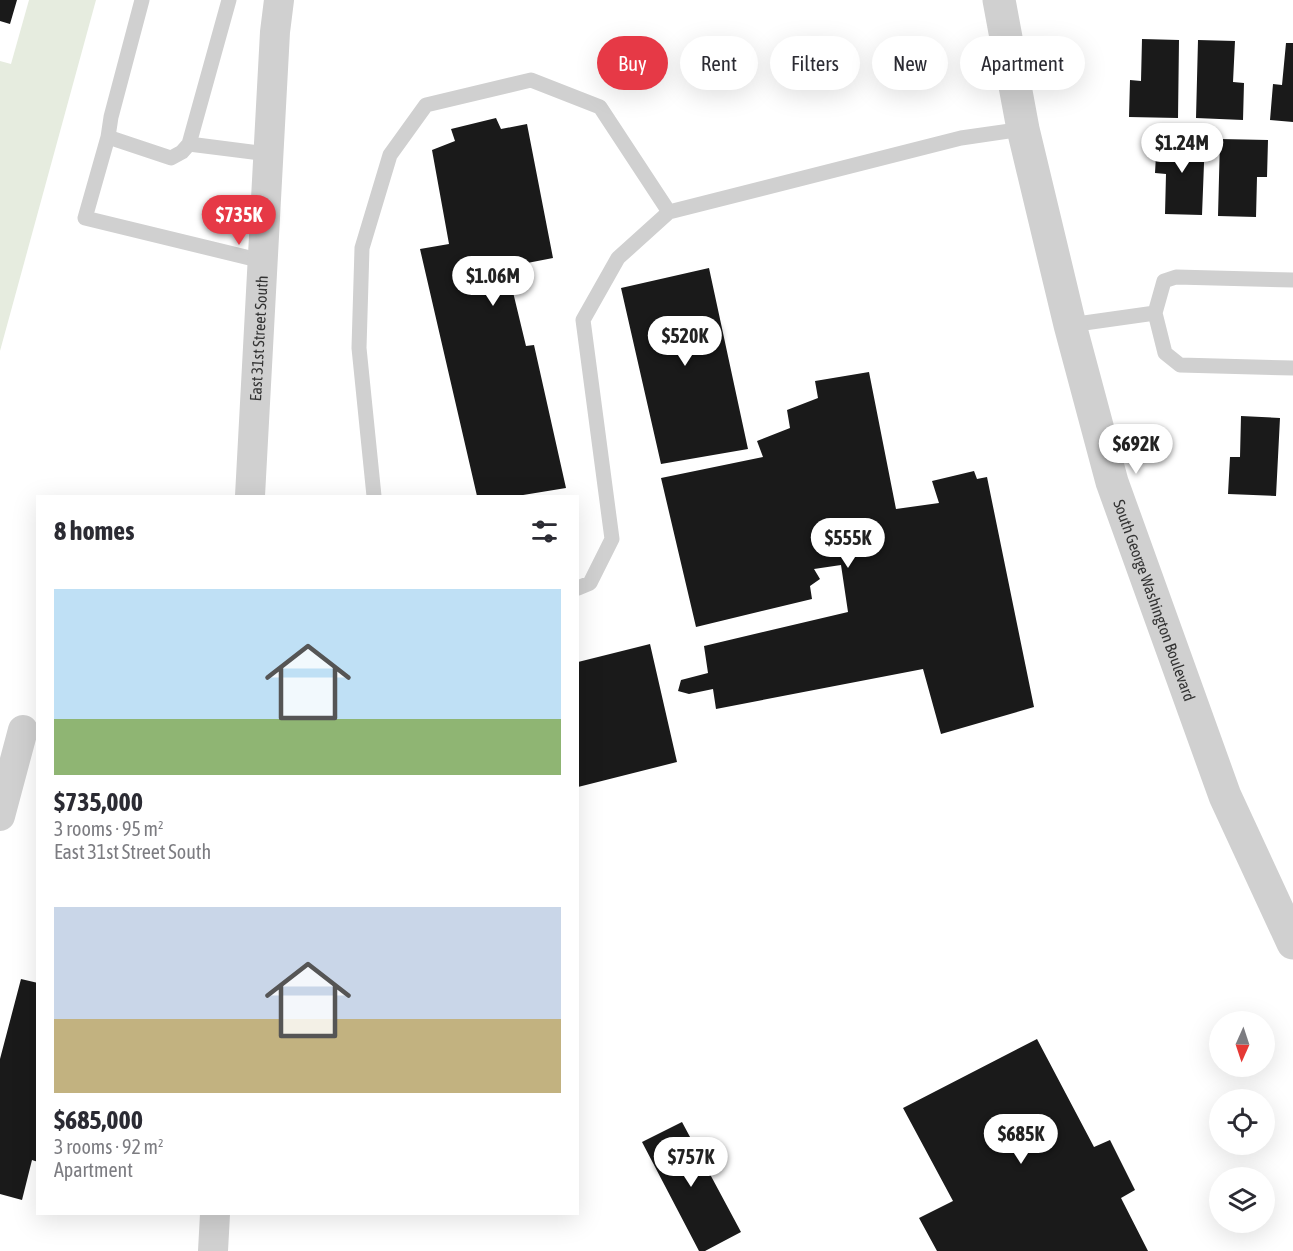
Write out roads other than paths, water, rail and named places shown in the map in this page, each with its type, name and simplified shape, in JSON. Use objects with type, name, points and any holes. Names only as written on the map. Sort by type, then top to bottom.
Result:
[{"type":"street","name":"East 31st Street South","points":[[250,495],[268,154],[279,0]]},
{"type":"street","name":"South George Washington Boulevard","points":[[999,0],[1023,129],[1070,325],[1112,483],[1225,796],[1293,943]]},
{"type":"street","points":[[0,816],[20,729]]},
{"type":"street","points":[[213,1251],[215,1215]]},
{"type":"lane","points":[[142,0],[85,218],[262,261]]},
{"type":"lane","points":[[108,137],[171,158],[182,152],[189,144],[229,0]]},
{"type":"lane","points":[[374,495],[359,348],[362,248],[390,155],[426,105],[531,80],[600,107],[669,212]]},
{"type":"lane","points":[[579,588],[590,583],[612,540],[583,320],[618,258],[669,212],[961,138],[1023,129]]},
{"type":"lane","points":[[189,144],[268,154]]},
{"type":"lane","points":[[1293,280],[1176,277],[1164,281],[1155,313],[1165,353],[1180,365],[1293,368]]},
{"type":"lane","points":[[1070,325],[1155,313]]}]
